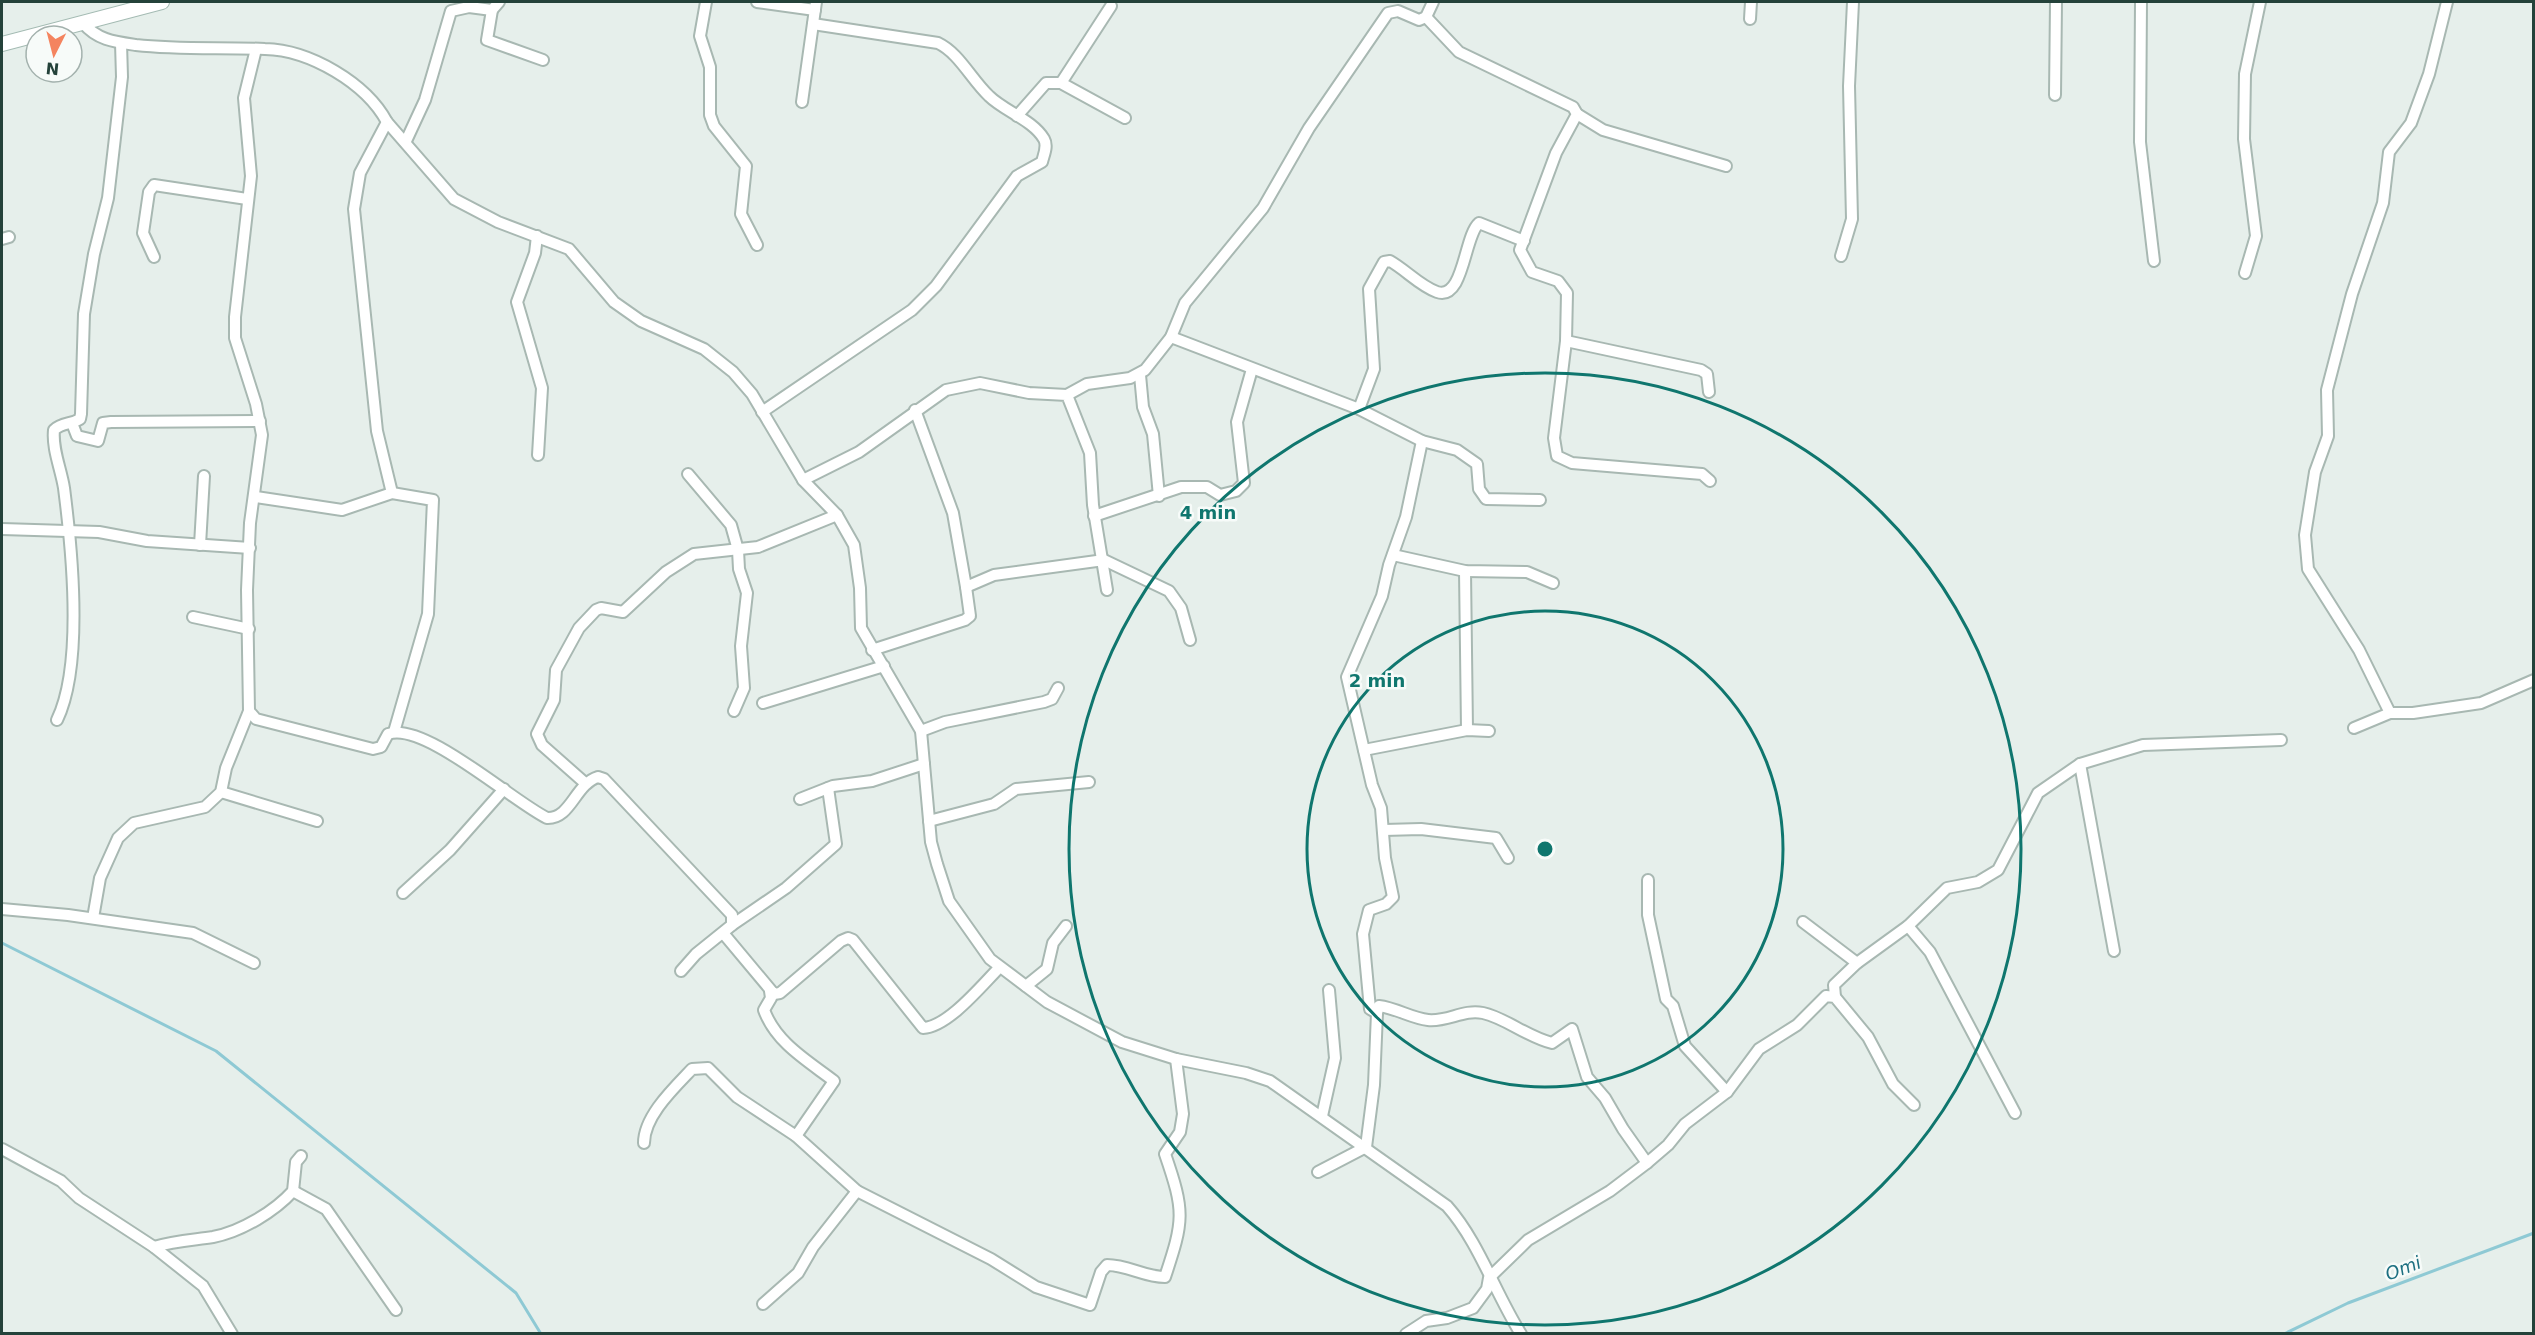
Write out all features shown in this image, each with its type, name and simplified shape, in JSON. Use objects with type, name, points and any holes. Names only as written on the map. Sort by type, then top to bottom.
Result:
[{"type":"main road","points":[[2,44],[83,23],[136,5],[162,2]]},
{"type":"street","points":[[706,2],[700,36],[710,67],[710,115],[714,126],[746,166],[741,214],[757,245]]},
{"type":"street","points":[[757,2],[815,6],[802,102]]},
{"type":"street","points":[[1390,2],[1398,11],[1412,19],[1426,17]]},
{"type":"street","points":[[1426,17],[1433,2]]},
{"type":"street","points":[[1750,19],[1751,2]]},
{"type":"street","points":[[1841,256],[1852,219],[1849,86],[1853,2]]},
{"type":"street","points":[[2055,95],[2056,2]]},
{"type":"street","points":[[2141,2],[2140,142],[2154,261]]},
{"type":"street","points":[[2245,273],[2256,236],[2244,139],[2245,74],[2260,2]]},
{"type":"street","points":[[2390,713],[2359,650],[2308,569],[2304,535],[2315,472],[2328,436],[2327,390],[2352,294],[2383,203],[2389,152],[2411,123],[2429,74],[2447,2]]},
{"type":"street","points":[[406,141],[425,100],[452,11],[469,7],[496,6],[487,40],[543,60]]},
{"type":"street","points":[[1061,83],[1112,6]]},
{"type":"street","points":[[803,480],[859,452],[946,390],[980,383],[1029,393],[1067,395],[1087,384],[1140,375],[1171,337],[1185,303],[1263,208],[1309,128],[1388,13],[1398,11]]},
{"type":"street","points":[[1426,17],[1459,52],[1573,107],[1576,114],[1603,130],[1726,166]]},
{"type":"street","points":[[83,23],[99,37],[122,43],[167,49],[267,48],[327,66],[364,92],[380,108],[387,122],[406,141],[454,199],[481,215],[569,249],[614,302],[626,312],[704,349],[719,359],[752,394],[803,480],[837,515],[854,544],[860,588],[861,628],[921,731],[931,842],[949,901],[969,932],[999,968],[1047,1002],[1122,1042],[1176,1059],[1246,1073],[1270,1081],[1447,1206],[1461,1222],[1521,1334]]},
{"type":"street","points":[[762,412],[912,310],[936,286],[1017,176],[1042,162],[1046,148],[1045,140],[990,97],[964,69],[951,49],[945,46],[813,24]]},
{"type":"street","points":[[57,720],[65,703],[73,657],[68,530],[64,487],[53,435],[54,430],[60,424],[72,423],[80,419],[81,414],[84,314],[94,254],[108,198],[122,77],[122,43]]},
{"type":"street","points":[[93,918],[100,878],[118,838],[134,823],[205,807],[221,792],[226,768],[249,711],[247,590],[250,523],[256,496],[260,420],[235,338],[251,176],[244,98],[256,49]]},
{"type":"street","points":[[1017,116],[1046,83],[1061,83],[1125,118]]},
{"type":"street","points":[[1576,114],[1556,153],[1520,250],[1532,272],[1558,281],[1568,293],[1566,341],[1554,438],[1557,456],[1572,463],[1702,474],[1710,481]]},
{"type":"street","points":[[387,122],[360,173],[354,209],[377,431],[392,493]]},
{"type":"street","points":[[154,257],[143,233],[149,192],[154,185],[247,199]]},
{"type":"street","points":[[1359,409],[1374,369],[1369,289],[1372,279],[1384,262],[1390,261],[1435,291],[1445,293],[1453,288],[1458,280],[1471,232],[1479,223],[1524,241]]},
{"type":"street","points":[[537,236],[536,253],[518,302],[542,388],[538,455]]},
{"type":"street","points":[[1171,337],[1359,409],[1422,441],[1457,450],[1477,464],[1479,489],[1486,499],[1494,501],[1540,500]]},
{"type":"street","points":[[1566,341],[1701,370],[1707,374],[1709,392]]},
{"type":"street","points":[[1094,516],[1181,487],[1207,488],[1220,495],[1236,491],[1244,483],[1237,422],[1252,369]]},
{"type":"street","points":[[1140,375],[1143,407],[1153,434],[1159,496]]},
{"type":"street","points":[[1067,395],[1090,453],[1094,516],[1104,560],[1103,574],[1107,590]]},
{"type":"street","points":[[872,650],[965,620],[970,616],[953,513],[915,410]]},
{"type":"street","points":[[72,423],[77,436],[98,441],[103,423],[260,420]]},
{"type":"street","points":[[1377,1013],[1370,1009],[1363,934],[1369,910],[1386,904],[1393,897],[1385,858],[1381,808],[1372,785],[1347,677],[1382,596],[1406,517],[1422,441]]},
{"type":"street","points":[[688,474],[731,525],[738,550],[739,569],[747,601],[741,646],[744,688],[734,711]]},
{"type":"street","points":[[200,544],[204,476]]},
{"type":"street","points":[[249,711],[256,719],[373,749],[381,747],[388,734],[397,728],[428,614],[433,500],[392,493],[342,510],[256,496]]},
{"type":"street","points":[[585,783],[542,745],[537,734],[554,700],[556,670],[579,628],[598,608],[621,613],[627,610],[649,587],[683,559],[705,551],[758,547],[837,515]]},
{"type":"street","points":[[2,529],[99,532],[147,541],[250,548]]},
{"type":"street","points":[[1393,555],[1465,571],[1527,572],[1553,583]]},
{"type":"street","points":[[966,587],[994,575],[1104,560],[1169,591],[1181,608],[1190,640]]},
{"type":"street","points":[[1465,571],[1464,641],[1467,730]]},
{"type":"street","points":[[193,617],[249,629]]},
{"type":"street","points":[[763,703],[884,666]]},
{"type":"street","points":[[2354,728],[2390,713],[2413,713],[2481,703],[2534,680]]},
{"type":"street","points":[[921,731],[945,722],[1044,702],[1052,699],[1058,688]]},
{"type":"street","points":[[397,728],[443,750],[541,815],[552,818],[562,814],[585,783],[598,777],[608,781],[689,871],[729,909],[733,919],[732,925]]},
{"type":"street","points":[[1364,750],[1467,730],[1489,731]]},
{"type":"street","points":[[1914,1105],[1893,1084],[1868,1037],[1835,997],[1834,985],[1857,963],[1908,926],[1947,888],[1978,882],[1998,870],[2038,793],[2080,764],[2143,745],[2282,740]]},
{"type":"street","points":[[800,799],[828,788],[872,781],[924,764]]},
{"type":"street","points":[[2080,764],[2114,951]]},
{"type":"street","points":[[929,821],[994,804],[1016,789],[1089,782]]},
{"type":"street","points":[[681,971],[696,954],[732,925],[786,888],[836,844],[828,788]]},
{"type":"street","points":[[403,892],[450,850],[504,789]]},
{"type":"street","points":[[221,792],[317,821]]},
{"type":"street","points":[[1384,830],[1420,829],[1497,838],[1508,858]]},
{"type":"street","points":[[1648,880],[1648,915],[1666,999],[1673,1006],[1685,1046],[1727,1092]]},
{"type":"street","points":[[2,909],[93,918],[193,933],[254,963]]},
{"type":"street","points":[[1803,922],[1857,963]]},
{"type":"street","points":[[1026,986],[1047,969],[1053,943],[1066,926]]},
{"type":"street","points":[[1908,926],[1930,952],[2015,1113]]},
{"type":"street","points":[[723,933],[770,991],[771,998],[764,1011],[768,1020],[788,1046],[834,1081],[796,1136]]},
{"type":"street","points":[[770,991],[780,993],[825,953],[848,938],[854,940],[916,1023],[923,1028],[932,1028],[965,1003],[999,968]]},
{"type":"street","points":[[1322,1116],[1335,1058],[1329,990]]},
{"type":"street","points":[[1406,1334],[1426,1321],[1447,1318],[1473,1308],[1487,1289],[1489,1278],[1528,1240],[1610,1191],[1647,1163],[1668,1145],[1685,1124],[1727,1092],[1759,1049],[1797,1025],[1826,996],[1835,997]]},
{"type":"street","points":[[1365,1147],[1374,1085],[1379,1006],[1390,1007],[1427,1020],[1442,1019],[1465,1011],[1485,1013],[1534,1038],[1552,1043],[1572,1029],[1587,1077],[1605,1098],[1647,1163]]},
{"type":"street","points":[[644,1143],[644,1131],[660,1106],[692,1069],[708,1068],[737,1096],[796,1136],[857,1191],[991,1259],[1036,1287],[1090,1305],[1101,1272],[1107,1265],[1120,1265],[1149,1277],[1165,1277],[1181,1230],[1181,1205],[1165,1154],[1180,1132],[1183,1114],[1176,1059]]},
{"type":"street","points":[[1318,1172],[1365,1147]]},
{"type":"street","points":[[2,1149],[61,1181],[79,1197],[154,1247],[203,1286],[232,1334]]},
{"type":"street","points":[[154,1247],[184,1239],[217,1236],[266,1215],[293,1191],[296,1162],[301,1156]]},
{"type":"street","points":[[293,1191],[326,1209],[396,1310]]},
{"type":"street","points":[[763,1304],[798,1273],[818,1240],[857,1191]]},
{"type":"waterway","points":[[2,943],[216,1051],[516,1293],[541,1334]]},
{"type":"waterway","name":"Omi","points":[[2284,1334],[2348,1303],[2534,1233]]}]
